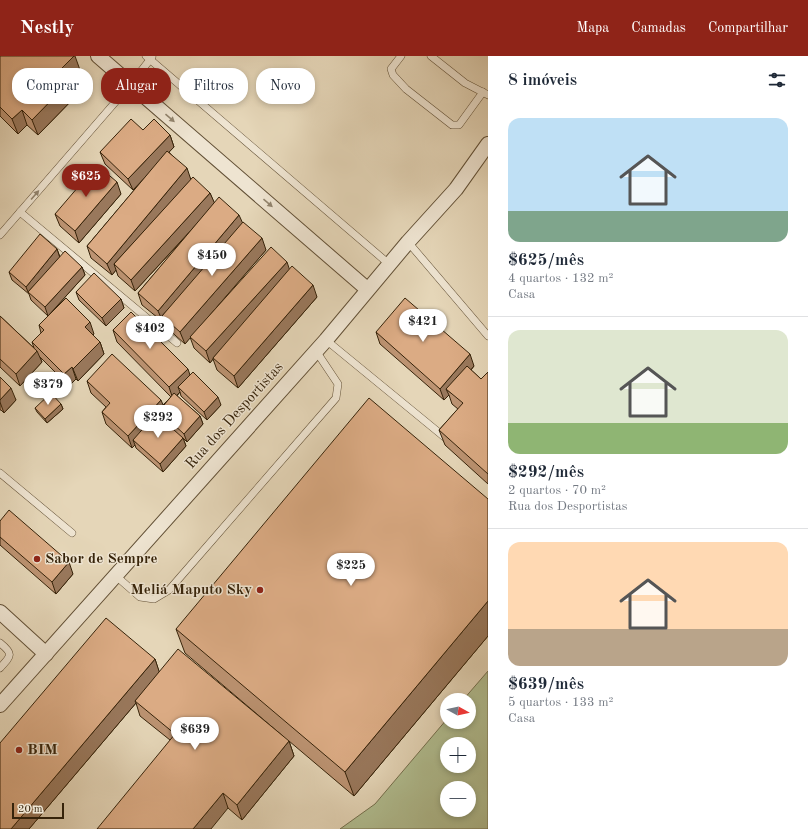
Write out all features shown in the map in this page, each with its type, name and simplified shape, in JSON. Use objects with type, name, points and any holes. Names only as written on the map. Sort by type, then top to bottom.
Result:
[{"type":"street","points":[[98,56],[112,68]]},
{"type":"street","points":[[154,104],[367,289]]},
{"type":"street","name":"Rua dos Desportistas","points":[[0,705],[326,340],[367,289],[456,189],[488,144]]},
{"type":"street","points":[[0,612],[46,654]]},
{"type":"lane","points":[[401,56],[392,69],[393,75],[406,89],[452,125],[459,126],[486,94],[465,83],[431,56]]},
{"type":"lane","points":[[142,68],[150,57],[389,264]]},
{"type":"lane","points":[[0,235],[114,104]]},
{"type":"lane","points":[[20,212],[177,343]]},
{"type":"lane","points":[[408,242],[488,336]]},
{"type":"lane","points":[[326,340],[452,443]]},
{"type":"lane","points":[[116,576],[140,597],[154,599],[169,590],[336,398],[338,384],[316,351]]},
{"type":"lane","points":[[0,473],[72,533]]},
{"type":"lane","points":[[0,643],[8,650],[10,655],[0,668]]},
{"type":"green space","points":[[488,671],[488,829],[340,829],[375,804],[440,727],[440,729],[476,729],[476,693],[469,693]]},
{"type":"building","points":[[0,56],[74,56],[62,68],[12,68],[12,104],[48,104],[32,120],[22,110],[12,119],[0,107]]},
{"type":"building","points":[[131,119],[143,130],[154,119],[170,135],[128,179],[100,152]]},
{"type":"building","points":[[167,151],[187,168],[107,264],[87,246]]},
{"type":"building","points":[[97,165],[117,182],[75,231],[55,214]]},
{"type":"building","points":[[193,177],[210,193],[131,280],[114,264]]},
{"type":"building","points":[[219,197],[239,215],[158,311],[138,293]]},
{"type":"building","points":[[243,222],[262,238],[180,332],[162,316]]},
{"type":"building","points":[[40,234],[57,249],[26,287],[9,272]]},
{"type":"building","points":[[271,247],[287,262],[206,351],[190,337]]},
{"type":"building","points":[[65,251],[82,267],[45,307],[28,292]]},
{"type":"building","points":[[292,266],[313,285],[234,376],[213,358]]},
{"type":"building","points":[[94,273],[121,299],[102,318],[76,292]]},
{"type":"building","points":[[66,298],[90,322],[85,327],[100,342],[73,369],[72,367],[64,374],[32,342],[44,330],[39,325]]},
{"type":"building","points":[[405,298],[470,354],[440,389],[376,332]]},
{"type":"building","points":[[131,312],[188,369],[169,387],[113,330]]},
{"type":"building","points":[[0,316],[37,351],[16,374],[0,359]]},
{"type":"building","points":[[112,354],[161,400],[128,436],[102,412],[110,403],[87,381]]},
{"type":"building","points":[[467,366],[481,379],[488,372],[488,474],[439,430],[463,403],[446,389]]},
{"type":"building","points":[[193,372],[218,397],[204,412],[178,387]]},
{"type":"building","points":[[0,377],[11,388],[0,400]]},
{"type":"building","points":[[51,393],[61,404],[45,419],[35,408]]},
{"type":"building","points":[[174,393],[200,416],[184,434],[159,411]]},
{"type":"building","points":[[369,398],[488,499],[488,601],[345,772],[176,629]]},
{"type":"building","points":[[156,414],[183,438],[160,464],[133,440]]},
{"type":"building","name":"Sabor de Sempre","points":[[9,510],[69,562],[52,582],[0,537],[0,521]]},
{"type":"building","points":[[106,618],[155,659],[11,829],[0,829],[0,743]]},
{"type":"building","points":[[178,649],[289,741],[237,805],[223,793],[193,829],[97,829],[175,734],[135,701]]},
{"type":"place","name":"Sabor de Sempre","points":[[37,559]]},
{"type":"place","name":"Meliá Maputo Sky","points":[[260,590]]},
{"type":"place","name":"BIM","points":[[19,750]]}]
